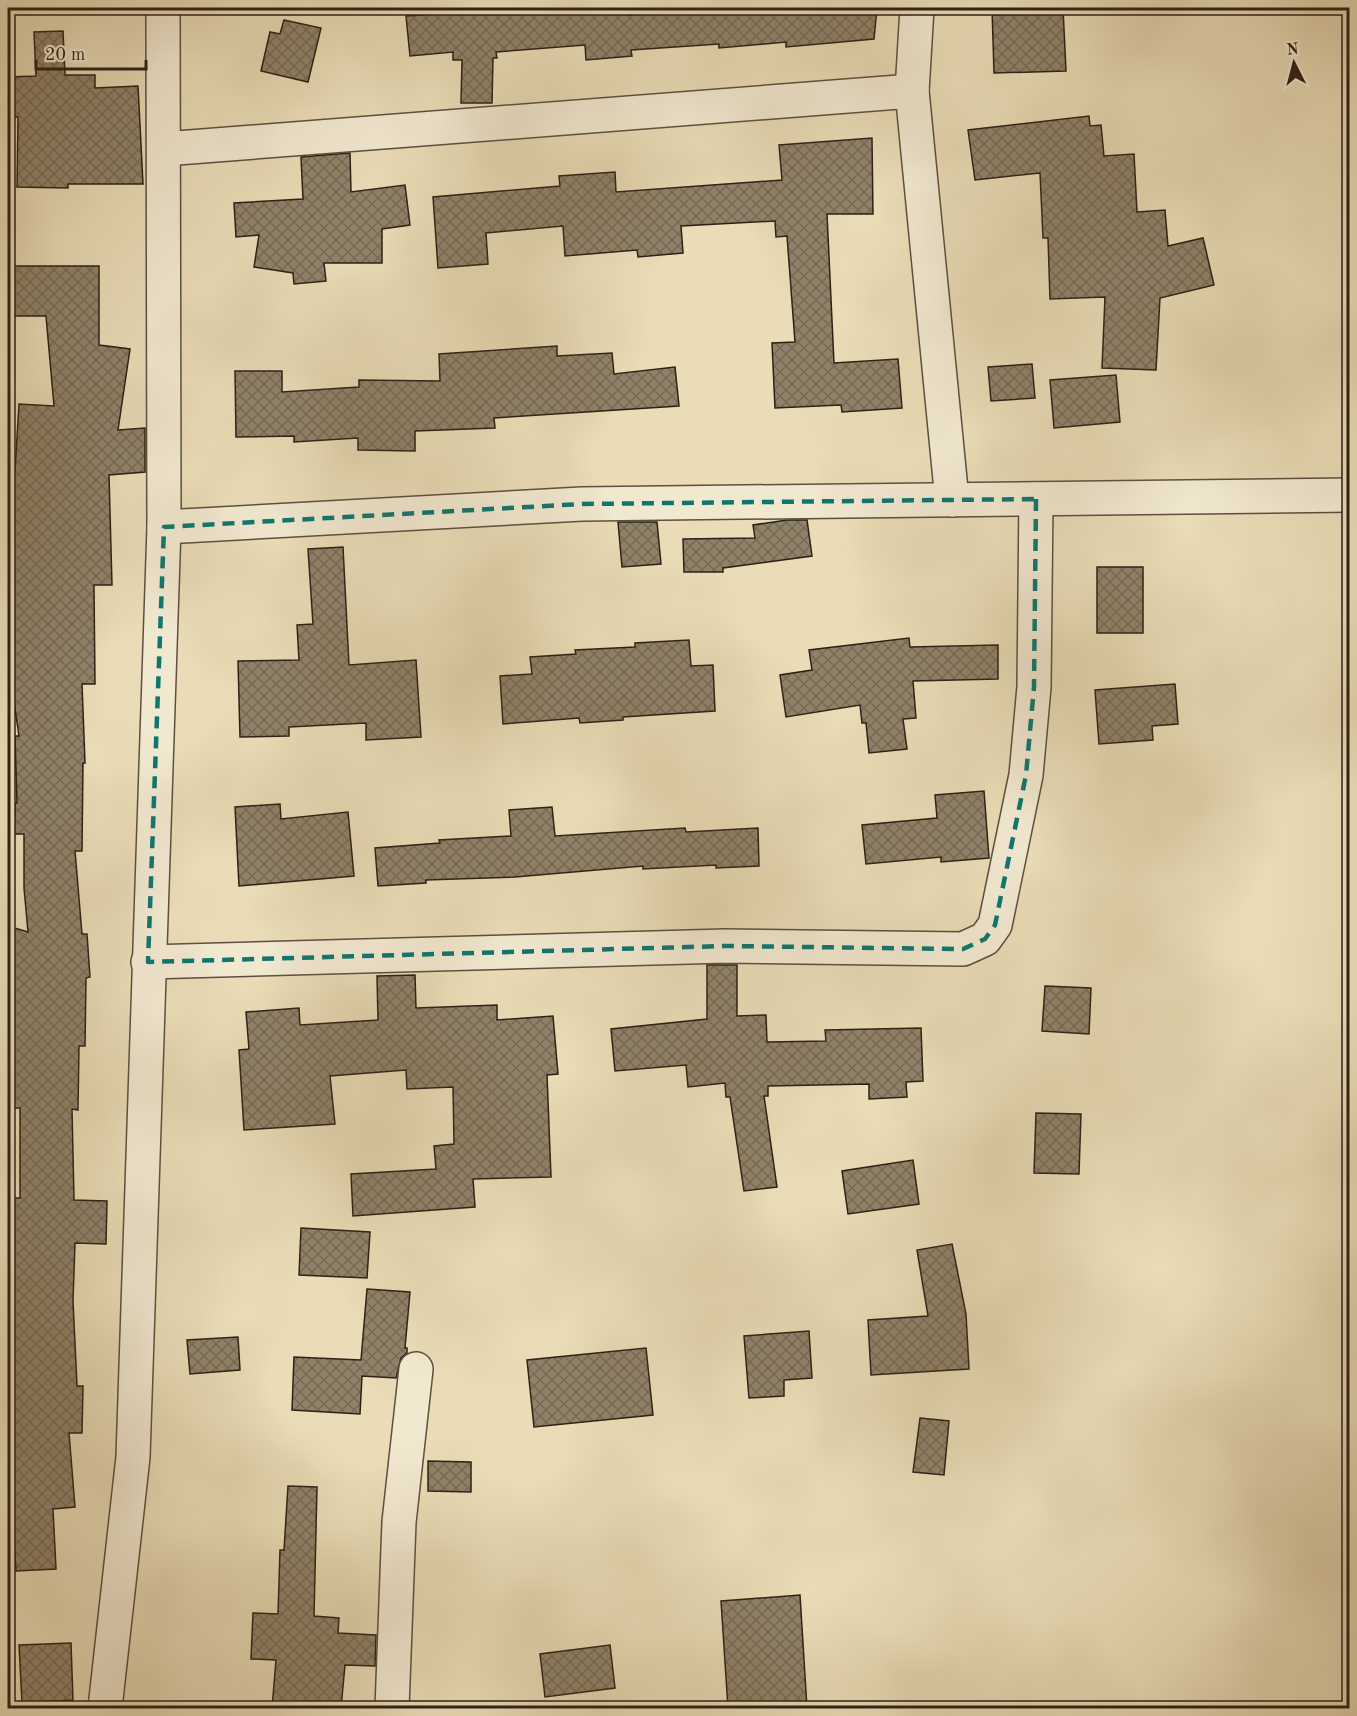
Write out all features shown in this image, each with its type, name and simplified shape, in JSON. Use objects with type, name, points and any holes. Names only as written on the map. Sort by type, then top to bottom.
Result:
[{"type":"street","points":[[105,1708],[133,1457],[147,962],[164,527],[163,8]]},
{"type":"street","points":[[917,8],[912,91],[952,500]]},
{"type":"street","points":[[164,149],[912,91]]},
{"type":"street","points":[[164,527],[582,504],[1350,495]]},
{"type":"street","points":[[147,962],[725,946],[963,949],[985,939],[995,925],[1026,774],[1034,687],[1036,499]]},
{"type":"street","points":[[392,1708],[399,1522],[416,1369]]},
{"type":"highlighted area","points":[[1036,499],[1034,687],[1026,775],[995,925],[985,939],[963,949],[725,946],[148,962],[164,527],[582,504]]},
{"type":"building","points":[[451,8],[628,8],[629,15],[755,8],[756,13],[833,8],[877,8],[874,39],[786,47],[786,42],[719,48],[719,44],[631,50],[632,56],[586,60],[585,45],[496,52],[497,58],[493,58],[492,103],[461,103],[462,60],[453,60],[453,52],[410,56],[406,16],[451,13]]},
{"type":"building","points":[[992,8],[1063,8],[1066,71],[994,73]]},
{"type":"building","points":[[284,20],[321,28],[308,82],[261,71],[270,32],[280,34]]},
{"type":"building","points":[[63,31],[65,75],[95,75],[95,88],[138,86],[143,184],[68,184],[68,188],[17,187],[18,117],[8,117],[8,77],[36,76],[34,32]]},
{"type":"building","points":[[1089,116],[1090,126],[1101,125],[1104,156],[1134,154],[1137,212],[1165,210],[1168,246],[1203,238],[1214,285],[1160,298],[1156,370],[1102,368],[1105,297],[1050,299],[1048,238],[1043,238],[1040,173],[975,180],[968,130]]},
{"type":"building","points":[[872,138],[873,214],[827,214],[834,363],[898,359],[902,408],[842,412],[841,405],[775,408],[772,343],[795,342],[787,236],[776,237],[775,221],[681,226],[683,253],[638,257],[637,250],[565,256],[563,226],[486,233],[488,264],[438,268],[433,197],[560,186],[559,176],[615,172],[616,192],[782,180],[779,145]]},
{"type":"building","points":[[350,153],[351,192],[405,185],[410,225],[382,229],[382,263],[324,263],[326,281],[294,284],[293,273],[254,267],[259,235],[236,237],[234,203],[303,199],[301,157]]},
{"type":"building","points":[[11,266],[99,266],[99,345],[130,349],[118,430],[145,428],[145,472],[109,475],[112,585],[94,585],[95,684],[82,684],[85,763],[83,763],[82,851],[75,851],[82,934],[87,934],[90,977],[86,978],[85,1046],[79,1046],[78,1110],[72,1109],[74,1200],[107,1201],[106,1244],[75,1243],[73,1301],[77,1386],[83,1386],[82,1433],[69,1433],[75,1507],[53,1509],[56,1569],[16,1571],[8,1448],[8,1198],[20,1198],[20,1108],[8,1108],[8,926],[28,932],[24,888],[24,834],[14,834],[15,803],[17,803],[15,736],[19,736],[8,661],[14,660],[8,471],[15,471],[19,404],[54,406],[46,316],[11,316]]},
{"type":"building","points":[[557,346],[557,356],[612,353],[614,374],[675,367],[679,406],[494,418],[495,428],[415,431],[415,451],[358,450],[358,438],[294,442],[294,436],[236,437],[235,371],[282,371],[282,392],[359,387],[359,380],[440,381],[439,354]]},
{"type":"building","points":[[1032,364],[1035,398],[991,401],[988,367]]},
{"type":"building","points":[[1116,375],[1120,422],[1054,428],[1050,380]]},
{"type":"building","points":[[787,520],[807,520],[812,556],[723,568],[723,572],[684,572],[683,539],[755,538],[753,525]]},
{"type":"building","points":[[618,522],[657,522],[661,564],[622,567]]},
{"type":"building","points":[[343,547],[349,665],[416,660],[421,737],[366,740],[366,723],[289,727],[289,736],[240,737],[238,661],[299,660],[297,625],[313,624],[308,549]]},
{"type":"building","points":[[1097,567],[1143,567],[1143,633],[1097,633]]},
{"type":"building","points":[[909,638],[910,647],[998,645],[998,679],[913,681],[916,718],[903,719],[907,749],[869,753],[866,723],[862,723],[860,705],[786,717],[780,675],[812,670],[809,650]]},
{"type":"building","points":[[689,640],[691,666],[713,665],[715,711],[623,717],[623,720],[580,723],[579,718],[503,724],[500,676],[532,674],[530,657],[576,654],[575,650],[635,647],[635,643]]},
{"type":"building","points":[[1175,684],[1178,724],[1152,726],[1153,740],[1099,744],[1095,690]]},
{"type":"building","points":[[984,791],[989,858],[941,862],[941,857],[866,864],[862,825],[937,818],[935,795]]},
{"type":"building","points":[[280,804],[281,819],[348,812],[354,876],[239,886],[235,807]]},
{"type":"building","points":[[552,807],[555,836],[685,828],[686,832],[758,828],[759,866],[716,868],[716,865],[643,869],[643,866],[515,877],[426,880],[426,883],[378,886],[375,848],[440,843],[439,840],[511,836],[509,810]]},
{"type":"building","points":[[707,965],[737,965],[737,1016],[766,1015],[767,1042],[826,1041],[825,1030],[921,1028],[923,1081],[906,1082],[907,1097],[869,1099],[869,1084],[768,1086],[768,1096],[764,1096],[777,1187],[744,1191],[730,1097],[726,1097],[725,1083],[688,1087],[686,1065],[615,1071],[611,1029],[707,1019]]},
{"type":"building","points":[[415,975],[416,1008],[497,1005],[497,1020],[553,1016],[558,1074],[547,1075],[551,1177],[473,1179],[475,1207],[353,1216],[351,1174],[436,1169],[434,1146],[454,1144],[453,1087],[407,1089],[406,1070],[330,1076],[335,1124],[244,1130],[239,1050],[249,1049],[246,1012],[299,1008],[300,1025],[378,1020],[377,976]]},
{"type":"building","points":[[1045,986],[1091,988],[1089,1034],[1042,1031]]},
{"type":"building","points":[[1036,1113],[1081,1114],[1079,1174],[1034,1173]]},
{"type":"building","points":[[913,1160],[919,1204],[848,1214],[842,1171]]},
{"type":"building","points":[[301,1228],[370,1232],[367,1278],[299,1275]]},
{"type":"building","points":[[952,1244],[966,1314],[969,1369],[871,1375],[868,1320],[928,1316],[917,1250]]},
{"type":"building","points":[[367,1289],[410,1292],[405,1348],[407,1348],[407,1353],[401,1358],[396,1378],[362,1376],[360,1414],[292,1410],[294,1357],[361,1360]]},
{"type":"building","points":[[809,1331],[812,1378],[784,1380],[784,1396],[749,1398],[744,1336]]},
{"type":"building","points":[[238,1337],[240,1370],[190,1374],[187,1340]]},
{"type":"building","points":[[646,1348],[653,1415],[534,1427],[527,1360]]},
{"type":"building","points":[[920,1418],[949,1421],[944,1475],[913,1472]]},
{"type":"building","points":[[428,1461],[471,1462],[471,1492],[428,1491]]},
{"type":"building","points":[[288,1486],[317,1487],[314,1616],[339,1618],[338,1633],[376,1635],[375,1666],[345,1665],[341,1708],[272,1708],[276,1660],[251,1659],[253,1613],[278,1614],[280,1550],[284,1550]]},
{"type":"building","points":[[800,1595],[807,1708],[728,1708],[721,1601]]},
{"type":"building","points":[[71,1643],[73,1700],[22,1703],[19,1645]]},
{"type":"building","points":[[610,1645],[615,1688],[545,1697],[540,1654]]}]
